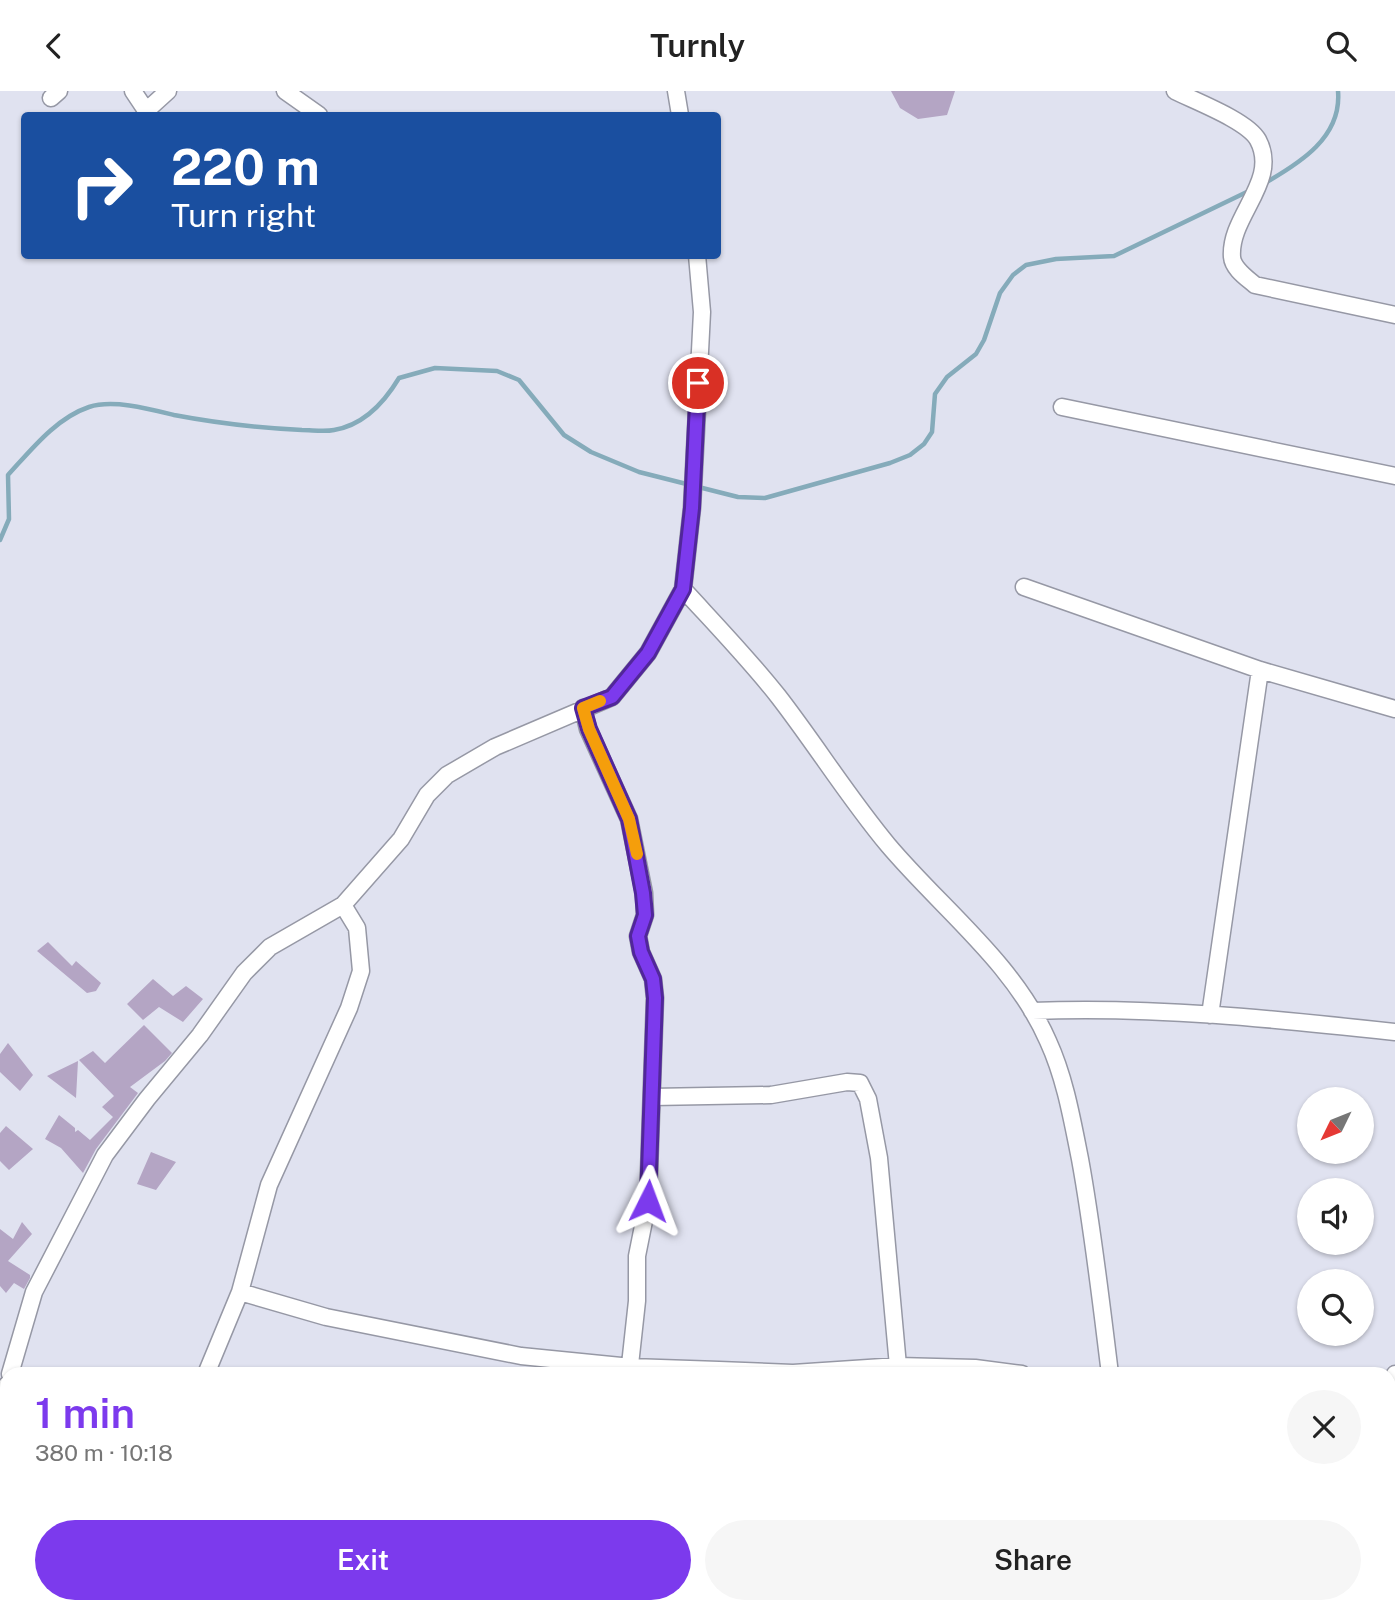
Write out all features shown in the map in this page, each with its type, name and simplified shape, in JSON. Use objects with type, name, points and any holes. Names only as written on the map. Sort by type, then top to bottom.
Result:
[{"type":"street","points":[[133,91],[147,112]]},
{"type":"street","points":[[149,112],[168,91]]},
{"type":"street","points":[[285,91],[315,112]]},
{"type":"street","points":[[676,91],[680,112]]},
{"type":"street","points":[[1175,91],[1247,128],[1258,139],[1264,161],[1259,186],[1239,222],[1232,258],[1238,270],[1255,285],[1395,315]]},
{"type":"street","points":[[12,1367],[34,1292],[105,1155],[200,1035],[244,973],[270,947],[343,905],[401,839],[427,795],[447,775],[495,747],[612,697],[648,653],[683,589],[692,508],[702,313],[697,259]]},
{"type":"street","points":[[1062,407],[1395,476]]},
{"type":"street","points":[[1024,587],[1260,670],[1395,709]]},
{"type":"street","points":[[683,589],[738,647],[779,697],[859,811],[901,861],[994,960],[1032,1011],[1048,1041],[1062,1080],[1074,1128],[1090,1211],[1109,1367]]},
{"type":"street","points":[[1210,1015],[1260,670]]},
{"type":"street","points":[[583,708],[589,729],[629,819],[639,864],[645,915],[638,936],[641,952],[653,979],[655,998],[648,1201],[637,1256],[637,1301],[630,1367]]},
{"type":"street","points":[[209,1367],[240,1292],[269,1185],[349,1008],[361,971],[357,928],[343,905]]},
{"type":"street","points":[[1032,1011],[1079,1009],[1210,1015],[1395,1032]]},
{"type":"street","points":[[652,1097],[771,1095],[847,1082],[860,1083],[868,1099],[879,1158],[898,1366]]},
{"type":"street","points":[[240,1292],[326,1317],[453,1344],[606,1367]]},
{"type":"street","points":[[883,1367],[936,1367]]},
{"type":"building","points":[[891,91],[955,91],[947,115],[918,119],[900,108]]},
{"type":"building","points":[[48,942],[72,966],[76,961],[101,983],[96,991],[87,993],[37,951]]},
{"type":"building","points":[[153,979],[173,996],[186,986],[203,999],[183,1022],[159,1007],[143,1020],[127,1004]]},
{"type":"building","points":[[144,1025],[172,1053],[130,1087],[138,1093],[96,1149],[83,1173],[61,1148],[45,1139],[59,1115],[75,1128],[75,1132],[78,1130],[90,1140],[113,1117],[102,1107],[114,1096],[79,1060],[93,1051],[105,1063]]},
{"type":"building","points":[[8,1043],[33,1075],[20,1091],[0,1072],[0,1054]]},
{"type":"building","points":[[78,1061],[76,1098],[47,1076]]},
{"type":"building","points":[[6,1126],[33,1149],[9,1170],[0,1161],[0,1133]]},
{"type":"building","points":[[151,1152],[176,1162],[156,1190],[137,1184]]},
{"type":"building","points":[[22,1222],[32,1234],[8,1261],[30,1275],[30,1278],[24,1289],[14,1283],[6,1293],[0,1286],[0,1229],[13,1239]]},
{"type":"waterway","points":[[1265,183],[1305,157],[1326,135],[1333,122],[1338,91]]},
{"type":"waterway","points":[[0,540],[9,519],[8,475],[55,427],[89,407],[120,404],[238,425],[330,431],[364,418],[380,404],[399,378],[435,368],[497,371],[519,380],[564,435],[591,452],[639,472],[738,497],[765,498],[890,463],[910,455],[924,444],[932,432],[935,394],[947,377],[976,354],[984,340],[1000,293],[1013,275],[1026,265],[1056,259],[1114,256],[1251,190]]},
{"type":"slow traffic","points":[[600,701],[583,708],[601,759],[629,819],[637,854]]},
{"type":"route","points":[[648,1201],[655,998],[653,979],[641,952],[638,936],[645,915],[642,878],[629,819],[601,759],[583,708],[612,697],[648,653],[683,589],[692,508],[698,383]]}]
